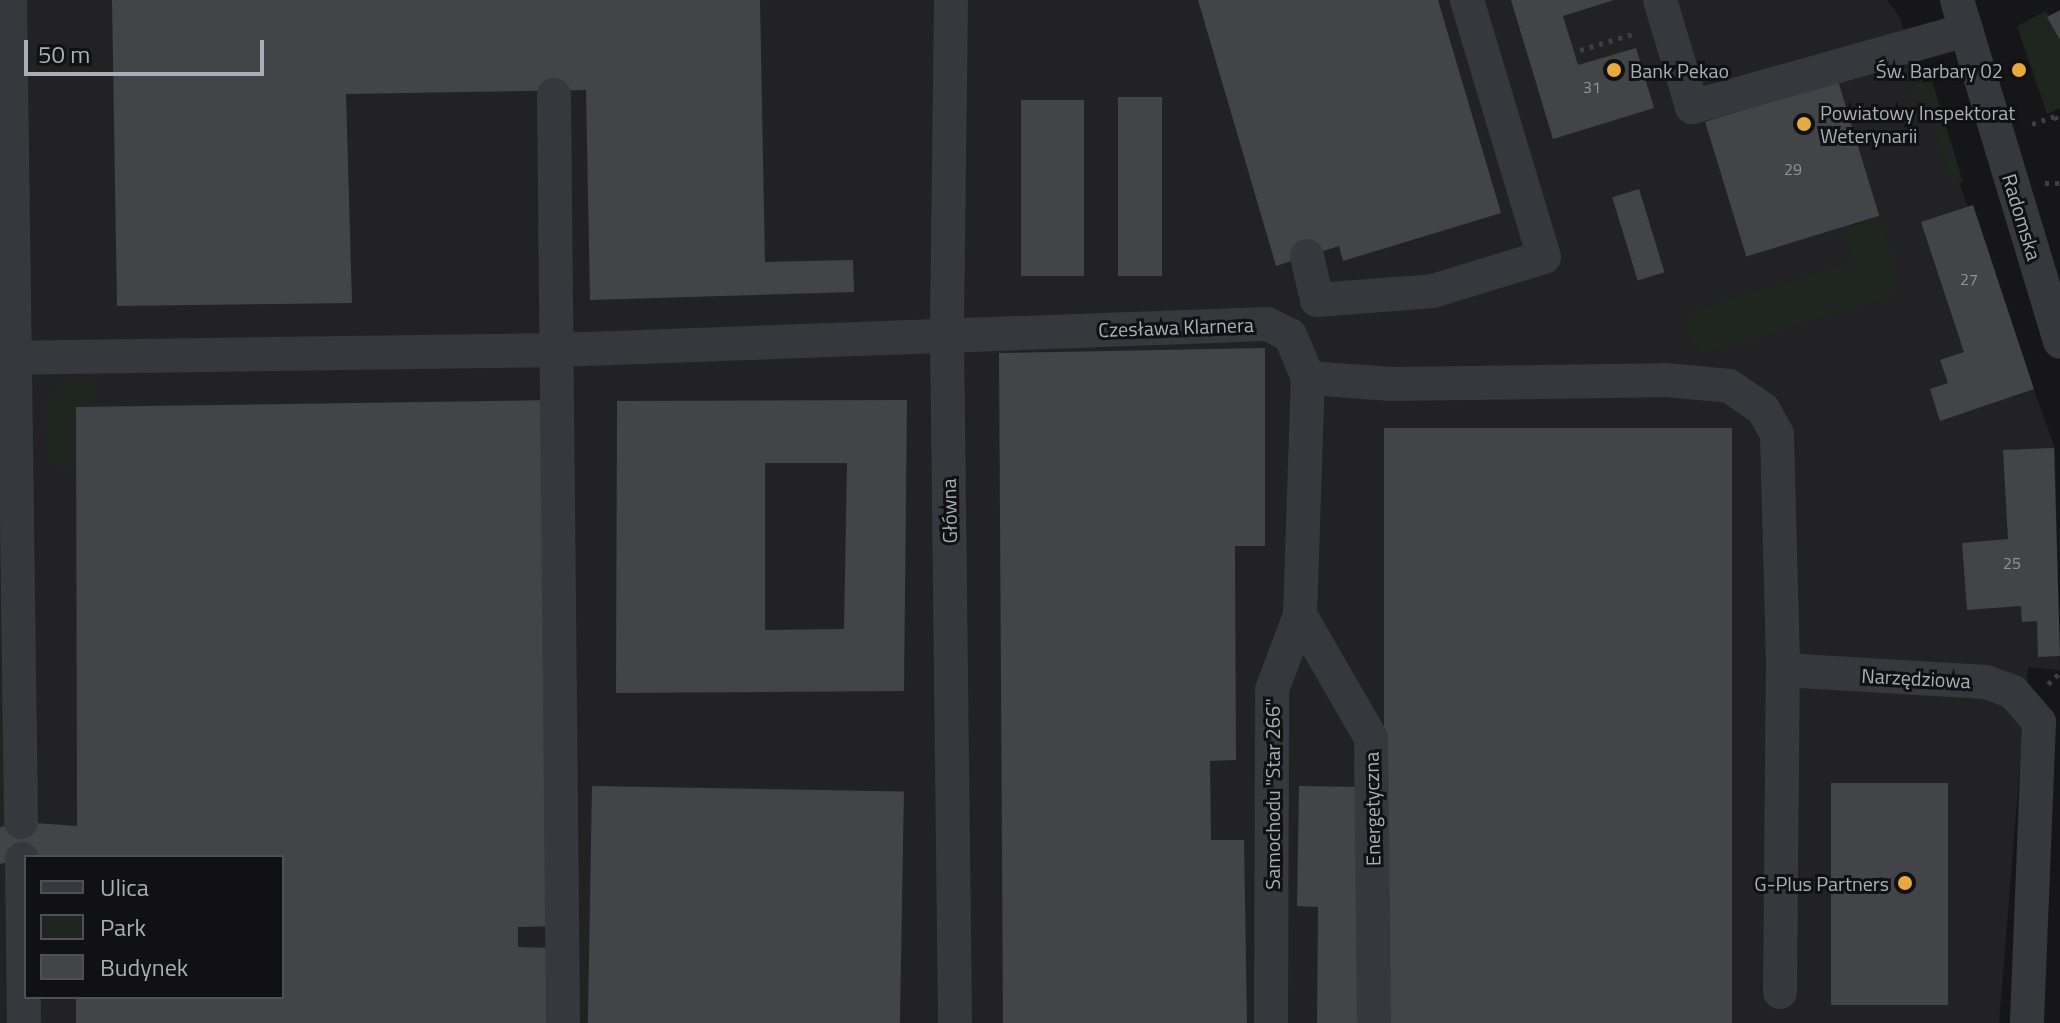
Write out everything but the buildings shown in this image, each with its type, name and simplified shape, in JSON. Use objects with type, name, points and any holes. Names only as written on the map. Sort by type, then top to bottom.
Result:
[{"type":"street","points":[[10,0],[8,358],[21,822]]},
{"type":"street","name":"Główna","points":[[951,0],[947,334],[955,1023]]},
{"type":"street","points":[[1307,256],[1317,300],[1433,291],[1544,257],[1467,0]]},
{"type":"street","points":[[1660,0],[1692,107],[1962,15]]},
{"type":"street","name":"Radomska","points":[[1962,15],[2060,342]]},
{"type":"street","points":[[554,95],[563,1023]]},
{"type":"street","name":"Czesława Klarnera","points":[[8,358],[558,350],[1267,324],[1290,335],[1308,378]]},
{"type":"street","points":[[1308,378],[1392,384],[1666,380],[1729,386],[1763,409],[1777,434],[1783,670],[1780,992]]},
{"type":"street","name":"Samochodu \"Star 266\"","points":[[1271,1023],[1272,690],[1300,615],[1308,378]]},
{"type":"street","name":"Energetyczna","points":[[1300,615],[1371,738],[1374,1023]]},
{"type":"street","name":"Narzędziowa","points":[[1783,670],[1986,682],[2013,692],[2034,712],[2039,726],[2027,1023]]},
{"type":"street","points":[[22,859],[24,1023]]},
{"type":"path","points":[[2032,124],[2055,116],[2060,125]]},
{"type":"path","points":[[2043,183],[2060,183]]},
{"type":"shaded area","points":[[0,0],[1887,0],[1899,16],[2055,448],[2060,670],[2028,667],[1999,1023],[0,1023]]},
{"type":"green space","points":[[2046,11],[2060,38],[2060,108],[2047,114],[2017,26]]},
{"type":"green space","points":[[1932,81],[1963,182],[1952,184],[1932,124],[1917,108],[1911,85]]},
{"type":"green space","points":[[1881,217],[1893,257],[1897,295],[1702,355],[1686,334],[1693,310],[1853,261],[1844,229]]},
{"type":"green space","points":[[62,381],[94,381],[96,406],[76,407],[76,469],[57,467],[47,457],[45,402]]},
{"type":"green space","points":[[0,401],[10,807],[0,810]]},
{"type":"place","name":"Bank Pekao","points":[[1614,70]]},
{"type":"place","name":"Św. Barbary 02","points":[[2019,70]]},
{"type":"place","name":"Powiatowy Inspektorat Weterynarii","points":[[1804,124]]},
{"type":"place","name":"G-Plus Partners","points":[[1905,883]]}]
